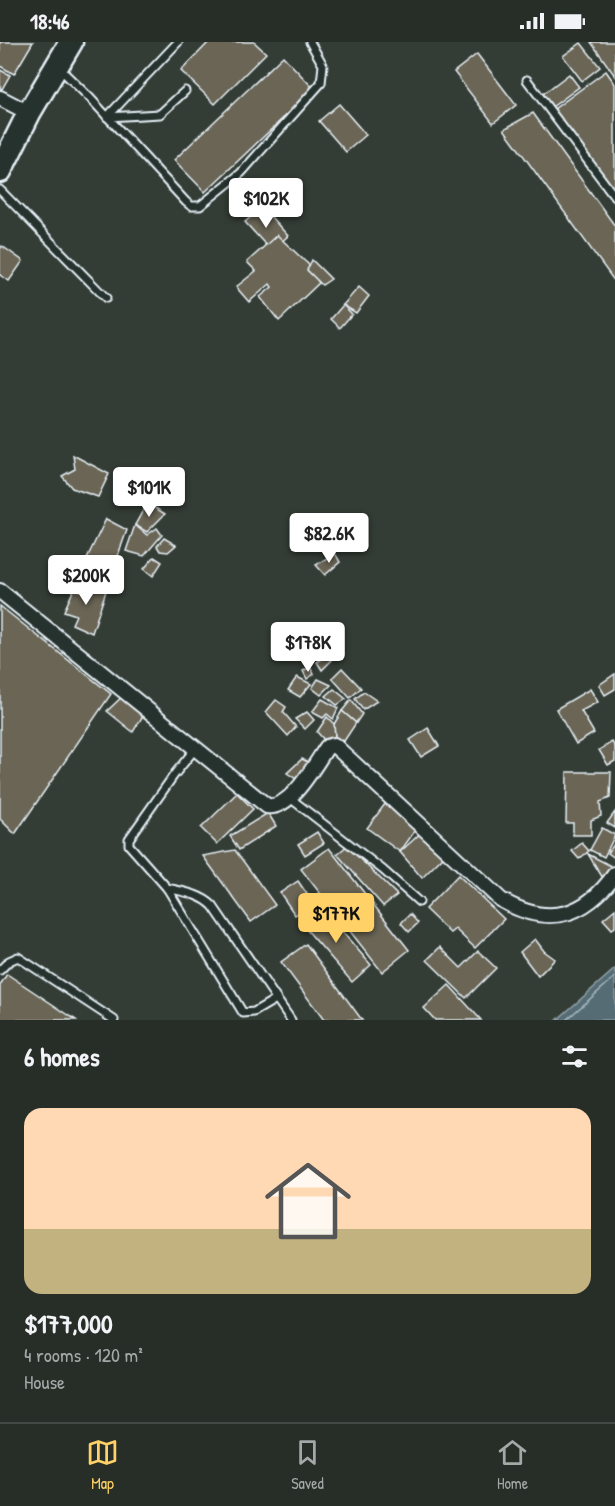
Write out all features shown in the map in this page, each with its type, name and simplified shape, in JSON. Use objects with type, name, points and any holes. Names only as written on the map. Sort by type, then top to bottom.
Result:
[{"type":"highway","points":[[0,171],[29,113],[70,42]]},
{"type":"street","points":[[0,98],[29,113]]},
{"type":"street","points":[[0,591],[267,806],[276,807],[290,798],[327,747],[334,745],[501,900],[518,910],[531,914],[552,915],[580,909],[607,885],[615,874]]},
{"type":"lane","points":[[107,117],[178,42]]},
{"type":"lane","points":[[56,65],[186,202],[191,206],[200,206],[241,173],[321,83],[323,65],[310,42]]},
{"type":"lane","points":[[526,80],[615,197]]},
{"type":"lane","points":[[107,117],[160,114],[185,91]]},
{"type":"lane","points":[[0,190],[106,298]]},
{"type":"lane","points":[[195,749],[174,774],[129,841],[129,845],[167,888],[243,1013],[255,1012],[276,999]]},
{"type":"lane","points":[[290,798],[383,870],[419,902]]},
{"type":"lane","points":[[167,888],[208,900],[291,1020]]},
{"type":"lane","points":[[0,970],[9,961],[18,957],[114,1020]]},
{"type":"water","points":[[615,969],[615,1020],[557,1020]]},
{"type":"building","points":[[0,42],[33,42],[14,74],[0,66]]},
{"type":"building","points":[[209,42],[254,42],[266,53],[215,104],[181,71]]},
{"type":"building","points":[[591,42],[615,42],[615,76]]},
{"type":"building","points":[[581,43],[600,67],[582,81],[563,56]]},
{"type":"building","points":[[477,54],[516,105],[493,123],[454,72]]},
{"type":"building","points":[[283,56],[314,89],[205,192],[174,160]]},
{"type":"building","points":[[0,70],[10,75],[2,89],[0,88]]},
{"type":"building","points":[[606,71],[615,84],[615,191],[554,109]]},
{"type":"building","points":[[569,74],[579,87],[552,107],[543,94]]},
{"type":"building","points":[[339,104],[366,135],[346,152],[319,121]]},
{"type":"building","points":[[533,113],[615,226],[615,282],[504,129]]},
{"type":"building","points":[[262,207],[288,236],[271,251],[245,222]]},
{"type":"building","points":[[277,235],[309,265],[319,283],[279,321],[260,297],[272,287],[270,284],[249,302],[236,287],[256,271],[247,262]]},
{"type":"building","points":[[2,246],[23,261],[9,281],[0,275]]},
{"type":"building","points":[[312,260],[331,279],[322,285],[307,270]]},
{"type":"building","points":[[359,287],[369,296],[356,313],[343,305]]},
{"type":"building","points":[[343,305],[352,314],[340,328],[331,319]]},
{"type":"building","points":[[73,455],[109,474],[98,497],[72,488],[62,476],[75,469]]},
{"type":"building","points":[[147,503],[165,514],[147,532],[135,525]]},
{"type":"building","points":[[106,519],[127,530],[113,569],[87,558]]},
{"type":"building","points":[[135,525],[147,535],[157,528],[162,535],[144,556],[126,551]]},
{"type":"building","points":[[164,538],[176,545],[168,552],[160,551],[157,546]]},
{"type":"building","points":[[335,553],[340,562],[325,575],[316,565]]},
{"type":"building","points":[[154,557],[162,562],[153,576],[144,569]]},
{"type":"building","points":[[87,582],[107,588],[92,633],[72,624],[76,615],[64,611],[74,589],[81,591]]},
{"type":"building","points":[[0,606],[111,694],[15,834],[0,819]]},
{"type":"building","points":[[327,656],[332,660],[322,670],[317,662]]},
{"type":"building","points":[[310,667],[314,674],[307,679],[303,671]]},
{"type":"building","points":[[342,668],[361,688],[350,698],[332,678]]},
{"type":"building","points":[[615,674],[615,689],[605,695],[599,685]]},
{"type":"building","points":[[297,677],[311,684],[300,697],[288,690]]},
{"type":"building","points":[[318,679],[331,685],[321,695],[312,688]]},
{"type":"building","points":[[334,689],[346,699],[337,705],[326,696]]},
{"type":"building","points":[[590,689],[598,702],[581,711],[594,733],[576,744],[556,709]]},
{"type":"building","points":[[364,692],[377,701],[363,710],[355,699]]},
{"type":"building","points":[[124,695],[144,714],[133,732],[107,711]]},
{"type":"building","points":[[322,699],[338,708],[333,719],[327,714],[323,718],[312,712]]},
{"type":"building","points":[[276,700],[286,707],[283,712],[296,727],[288,736],[266,712]]},
{"type":"building","points":[[351,700],[362,714],[356,723],[342,711]]},
{"type":"building","points":[[342,711],[356,723],[344,741],[335,738],[334,724]]},
{"type":"building","points":[[307,712],[314,720],[305,729],[295,719]]},
{"type":"building","points":[[327,717],[334,724],[335,738],[327,743],[317,732]]},
{"type":"building","points":[[428,728],[439,746],[421,757],[410,740]]},
{"type":"building","points":[[612,742],[615,747],[615,761],[608,765],[599,750]]},
{"type":"building","points":[[302,759],[312,764],[299,781],[287,773]]},
{"type":"building","points":[[567,772],[611,772],[610,798],[600,802],[601,816],[591,820],[591,835],[573,835],[573,823],[566,823]]},
{"type":"building","points":[[237,793],[253,809],[217,844],[201,828]]},
{"type":"building","points":[[385,804],[417,828],[400,852],[367,828]]},
{"type":"building","points":[[615,812],[615,828],[607,823]]},
{"type":"building","points":[[268,813],[276,826],[239,850],[230,836]]},
{"type":"building","points":[[602,828],[615,835],[604,857],[590,850]]},
{"type":"building","points":[[423,831],[446,854],[422,878],[400,852]]},
{"type":"building","points":[[317,832],[324,843],[305,855],[298,844]]},
{"type":"building","points":[[582,843],[589,851],[579,859],[572,851]]},
{"type":"building","points":[[615,843],[615,858],[608,853]]},
{"type":"building","points":[[347,846],[397,895],[383,906],[337,854]]},
{"type":"building","points":[[329,848],[409,950],[382,972],[301,869]]},
{"type":"building","points":[[235,850],[275,905],[251,922],[203,856]]},
{"type":"building","points":[[588,854],[615,868],[606,883]]},
{"type":"building","points":[[458,875],[504,919],[475,948],[455,929],[450,933],[425,909]]},
{"type":"building","points":[[298,881],[313,903],[295,915],[280,893]]},
{"type":"building","points":[[320,906],[371,965],[352,982],[300,922]]},
{"type":"building","points":[[615,909],[615,927],[612,929],[603,919]]},
{"type":"building","points":[[410,914],[418,923],[409,932],[401,923]]},
{"type":"building","points":[[535,939],[544,951],[555,959],[538,976],[520,952]]},
{"type":"building","points":[[306,944],[362,1020],[324,1020],[281,962]]},
{"type":"building","points":[[440,947],[461,968],[478,951],[496,968],[466,998],[427,960]]},
{"type":"building","points":[[7,974],[76,1020],[0,1020],[0,985]]},
{"type":"building","points":[[449,985],[481,1020],[435,1020],[424,1008]]}]
